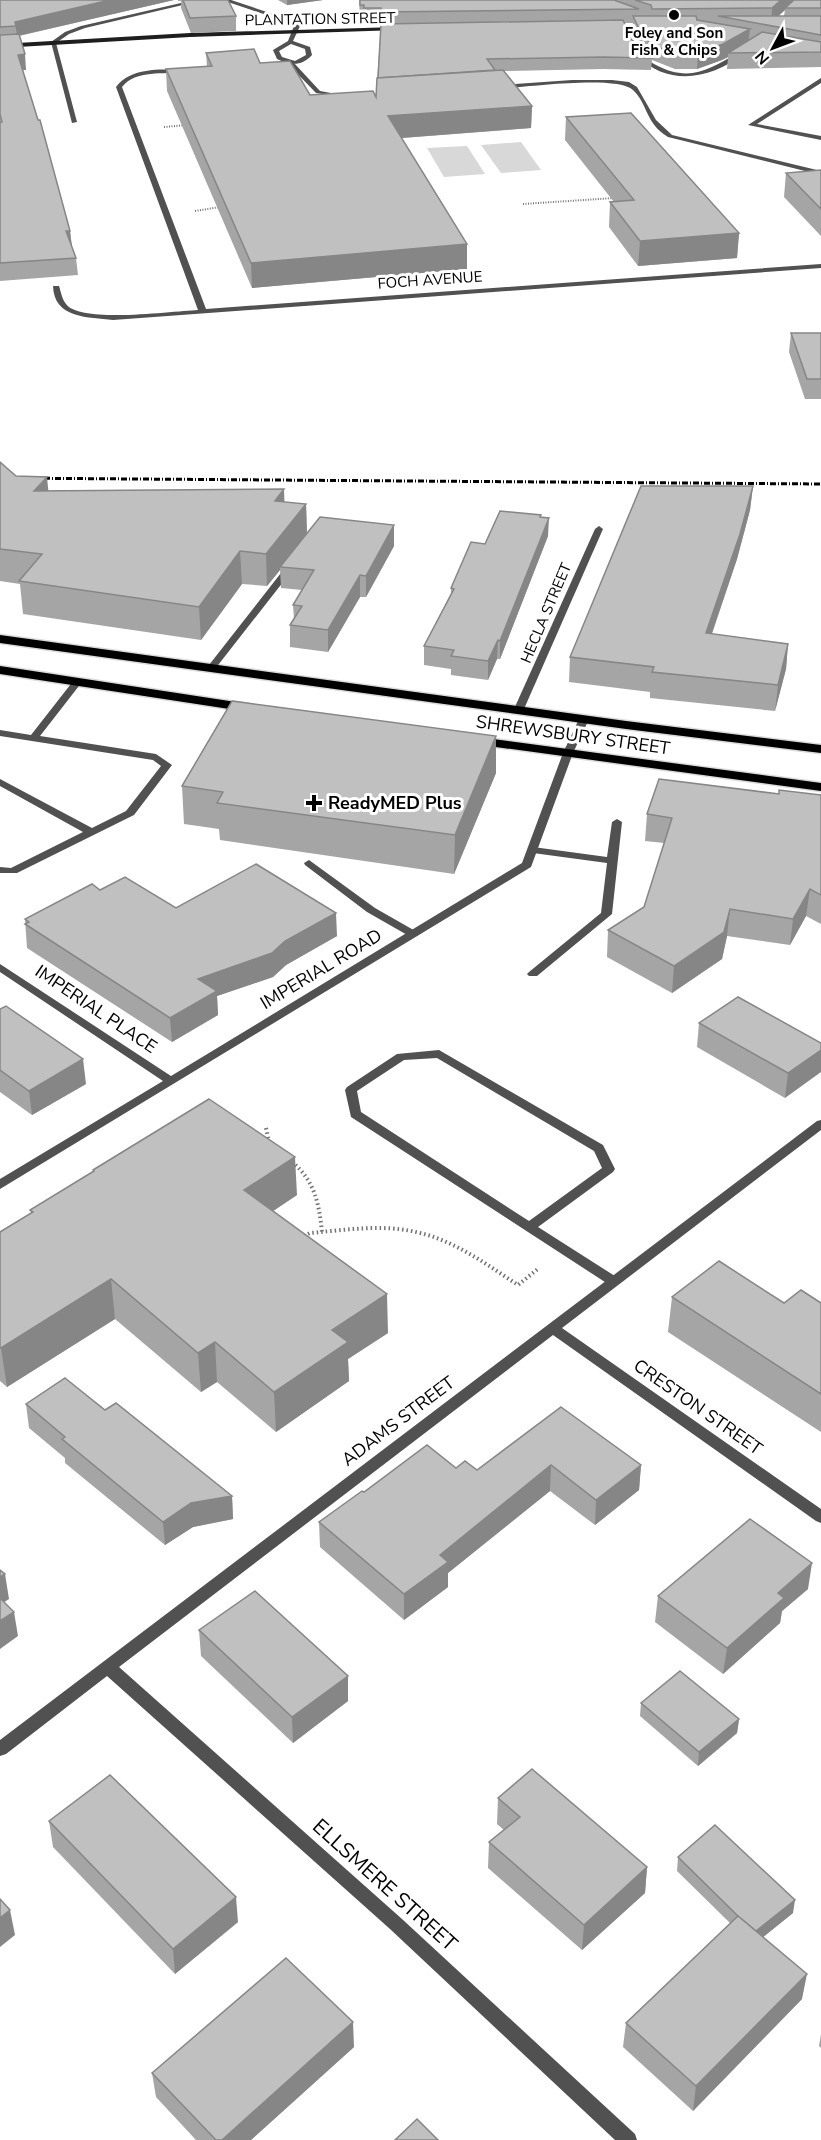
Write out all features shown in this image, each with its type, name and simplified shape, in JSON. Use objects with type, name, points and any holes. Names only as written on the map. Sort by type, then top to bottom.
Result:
[{"type":"main road","points":[[602,26],[626,29],[654,25],[634,19]]},
{"type":"main road","name":"PLANTATION STREET","points":[[0,46],[401,29]]},
{"type":"main road","name":"SHREWSBURY STREET","points":[[0,639],[821,749]]},
{"type":"main road","points":[[0,670],[261,710]]},
{"type":"main road","name":"SHREWSBURY STREET","points":[[464,739],[821,786]]},
{"type":"street","points":[[74,122],[53,43],[64,33],[83,27],[201,0]]},
{"type":"street","points":[[225,0],[292,21],[297,26],[295,32],[290,42],[276,50],[279,58],[292,64],[318,92],[352,97]]},
{"type":"street","points":[[270,65],[301,62],[309,55],[308,48],[290,42]]},
{"type":"street","points":[[634,49],[644,61],[654,66],[688,75],[709,72],[749,49]]},
{"type":"street","points":[[190,70],[133,76],[125,79],[119,87],[203,312]]},
{"type":"street","points":[[495,88],[607,80],[625,82],[636,89],[657,128],[670,136],[700,146],[821,173]]},
{"type":"street","points":[[821,80],[751,124],[821,138]]},
{"type":"street","name":"FOCH AVENUE","points":[[56,288],[63,306],[75,313],[91,317],[113,318],[821,266]]},
{"type":"street","name":"HECLA STREET","points":[[519,709],[599,529]]},
{"type":"street","points":[[212,667],[300,554]]},
{"type":"street","points":[[34,737],[77,682]]},
{"type":"street","name":"IMPERIAL ROAD","points":[[0,1185],[527,865],[568,753],[584,719]]},
{"type":"street","points":[[0,733],[156,757],[166,765],[130,813],[13,871],[0,870]]},
{"type":"street","points":[[0,782],[91,832]]},
{"type":"street","points":[[533,974],[606,914],[617,822]]},
{"type":"street","points":[[533,850],[612,861]]},
{"type":"street","points":[[309,863],[371,910],[413,934]]},
{"type":"street","name":"IMPERIAL PLACE","points":[[0,967],[171,1081]]},
{"type":"street","points":[[529,1227],[609,1168],[599,1148],[439,1054],[401,1057],[351,1090],[355,1114],[564,1250],[613,1281]]},
{"type":"street","name":"ADAMS STREET","points":[[0,1749],[821,1124]]},
{"type":"street","name":"CRESTON STREET","points":[[552,1328],[821,1517]]},
{"type":"street","name":"ELLSMERE STREET","points":[[108,1667],[396,1924],[628,2140]]},
{"type":"path","points":[[164,127],[194,125]]},
{"type":"path","points":[[523,204],[614,198]]},
{"type":"path","points":[[195,211],[226,207]]},
{"type":"path","points":[[261,1140],[269,1146],[266,1128]]},
{"type":"path","points":[[291,1161],[300,1168],[318,1196],[322,1232]]},
{"type":"path","points":[[301,1237],[310,1233],[322,1232],[400,1229],[432,1236],[464,1251],[518,1285],[564,1250]]},
{"type":"shaded area","points":[[521,142],[541,170],[501,173],[481,145]]},
{"type":"shaded area","points":[[467,146],[485,174],[444,177],[427,148]]},
{"type":"building","points":[[0,0],[110,0],[15,22],[16,26],[0,27]]},
{"type":"building","points":[[183,0],[228,0],[236,16],[190,18]]},
{"type":"building","points":[[360,0],[614,0],[639,9],[381,12],[381,8],[364,8],[364,5],[360,5]]},
{"type":"building","points":[[635,0],[781,0],[772,8],[652,9],[651,5]]},
{"type":"building","points":[[794,0],[821,0],[821,8],[785,8]]},
{"type":"building","points":[[633,16],[696,16],[697,20],[750,29],[723,44],[698,53],[676,53],[654,46],[642,35]]},
{"type":"building","points":[[718,16],[821,16],[821,35]]},
{"type":"building","points":[[623,20],[631,39],[652,58],[487,59],[495,70],[378,78],[381,24]]},
{"type":"building","points":[[762,32],[821,42],[821,52],[728,53]]},
{"type":"building","points":[[19,34],[25,54],[18,55],[38,120],[40,120],[70,231],[66,231],[76,258],[0,263],[0,122],[2,122],[0,114],[0,35]]},
{"type":"building","points":[[254,49],[260,63],[290,61],[310,95],[373,91],[376,97],[377,78],[503,70],[532,106],[388,116],[467,244],[251,263],[166,69],[212,66],[206,53]]},
{"type":"building","points":[[631,113],[739,233],[640,241],[610,202],[634,200],[566,117]]},
{"type":"building","points":[[821,170],[821,209],[786,173]]},
{"type":"building","points":[[791,333],[821,333],[821,379],[807,379]]},
{"type":"building","points":[[0,462],[16,476],[47,477],[34,491],[284,489],[275,501],[306,504],[266,554],[240,551],[199,607],[19,581],[42,554],[0,549]]},
{"type":"building","points":[[641,486],[753,486],[740,534],[706,633],[788,644],[778,685],[652,672],[654,667],[570,657]]},
{"type":"building","points":[[500,511],[541,515],[540,517],[549,518],[500,641],[498,640],[488,661],[451,656],[454,650],[424,646],[454,589],[451,588],[471,542],[485,544]]},
{"type":"building","points":[[320,517],[394,525],[366,576],[360,575],[328,630],[290,625],[302,606],[293,605],[314,570],[280,567]]},
{"type":"building","points":[[232,701],[496,736],[455,835],[217,803],[223,792],[182,786]]},
{"type":"building","points":[[659,779],[779,794],[779,790],[821,795],[821,895],[810,889],[793,919],[730,909],[724,932],[674,966],[608,930],[644,907],[672,818],[647,814]]},
{"type":"building","points":[[256,864],[336,913],[285,941],[272,953],[198,979],[217,991],[170,1018],[25,924],[29,922],[25,919],[92,884],[100,890],[125,877],[176,908]]},
{"type":"building","points":[[738,997],[821,1043],[821,1050],[788,1073],[699,1023]]},
{"type":"building","points":[[6,1006],[83,1059],[29,1091],[0,1070],[0,1009]]},
{"type":"building","points":[[209,1099],[295,1157],[244,1190],[387,1294],[332,1330],[348,1342],[274,1392],[215,1342],[198,1353],[111,1279],[1,1348],[0,1232],[33,1212],[30,1210]]},
{"type":"building","points":[[719,1261],[784,1303],[801,1290],[821,1303],[821,1394],[672,1297]]},
{"type":"building","points":[[65,1378],[105,1410],[116,1403],[232,1496],[191,1503],[163,1522],[62,1439],[65,1437],[26,1404]]},
{"type":"building","points":[[561,1407],[641,1465],[596,1500],[551,1465],[440,1555],[448,1562],[404,1594],[319,1522],[427,1445],[456,1468],[465,1461],[477,1470]]},
{"type":"building","points":[[750,1519],[812,1563],[778,1593],[784,1598],[727,1648],[658,1596]]},
{"type":"building","points":[[255,1591],[348,1676],[292,1717],[199,1630]]},
{"type":"building","points":[[0,1598],[14,1612],[0,1621]]},
{"type":"building","points":[[680,1671],[739,1719],[699,1752],[641,1703]]},
{"type":"building","points":[[532,1769],[647,1867],[584,1925],[489,1842],[520,1817],[498,1798]]},
{"type":"building","points":[[110,1775],[236,1897],[173,1949],[49,1821]]},
{"type":"building","points":[[715,1825],[795,1900],[756,1931],[678,1857]]},
{"type":"building","points":[[0,1899],[10,1910],[0,1918]]},
{"type":"building","points":[[738,1916],[807,1974],[696,2086],[626,2023]]},
{"type":"building","points":[[286,1958],[353,2022],[222,2140],[216,2140],[152,2073]]},
{"type":"building","points":[[417,2119],[438,2140],[395,2140]]},
{"type":"railway","points":[[0,478],[821,484]]},
{"type":"place","name":"Foley and Son Fish & Chips","points":[[674,15]]},
{"type":"place","name":"ReadyMED Plus","points":[[314,803]]}]
